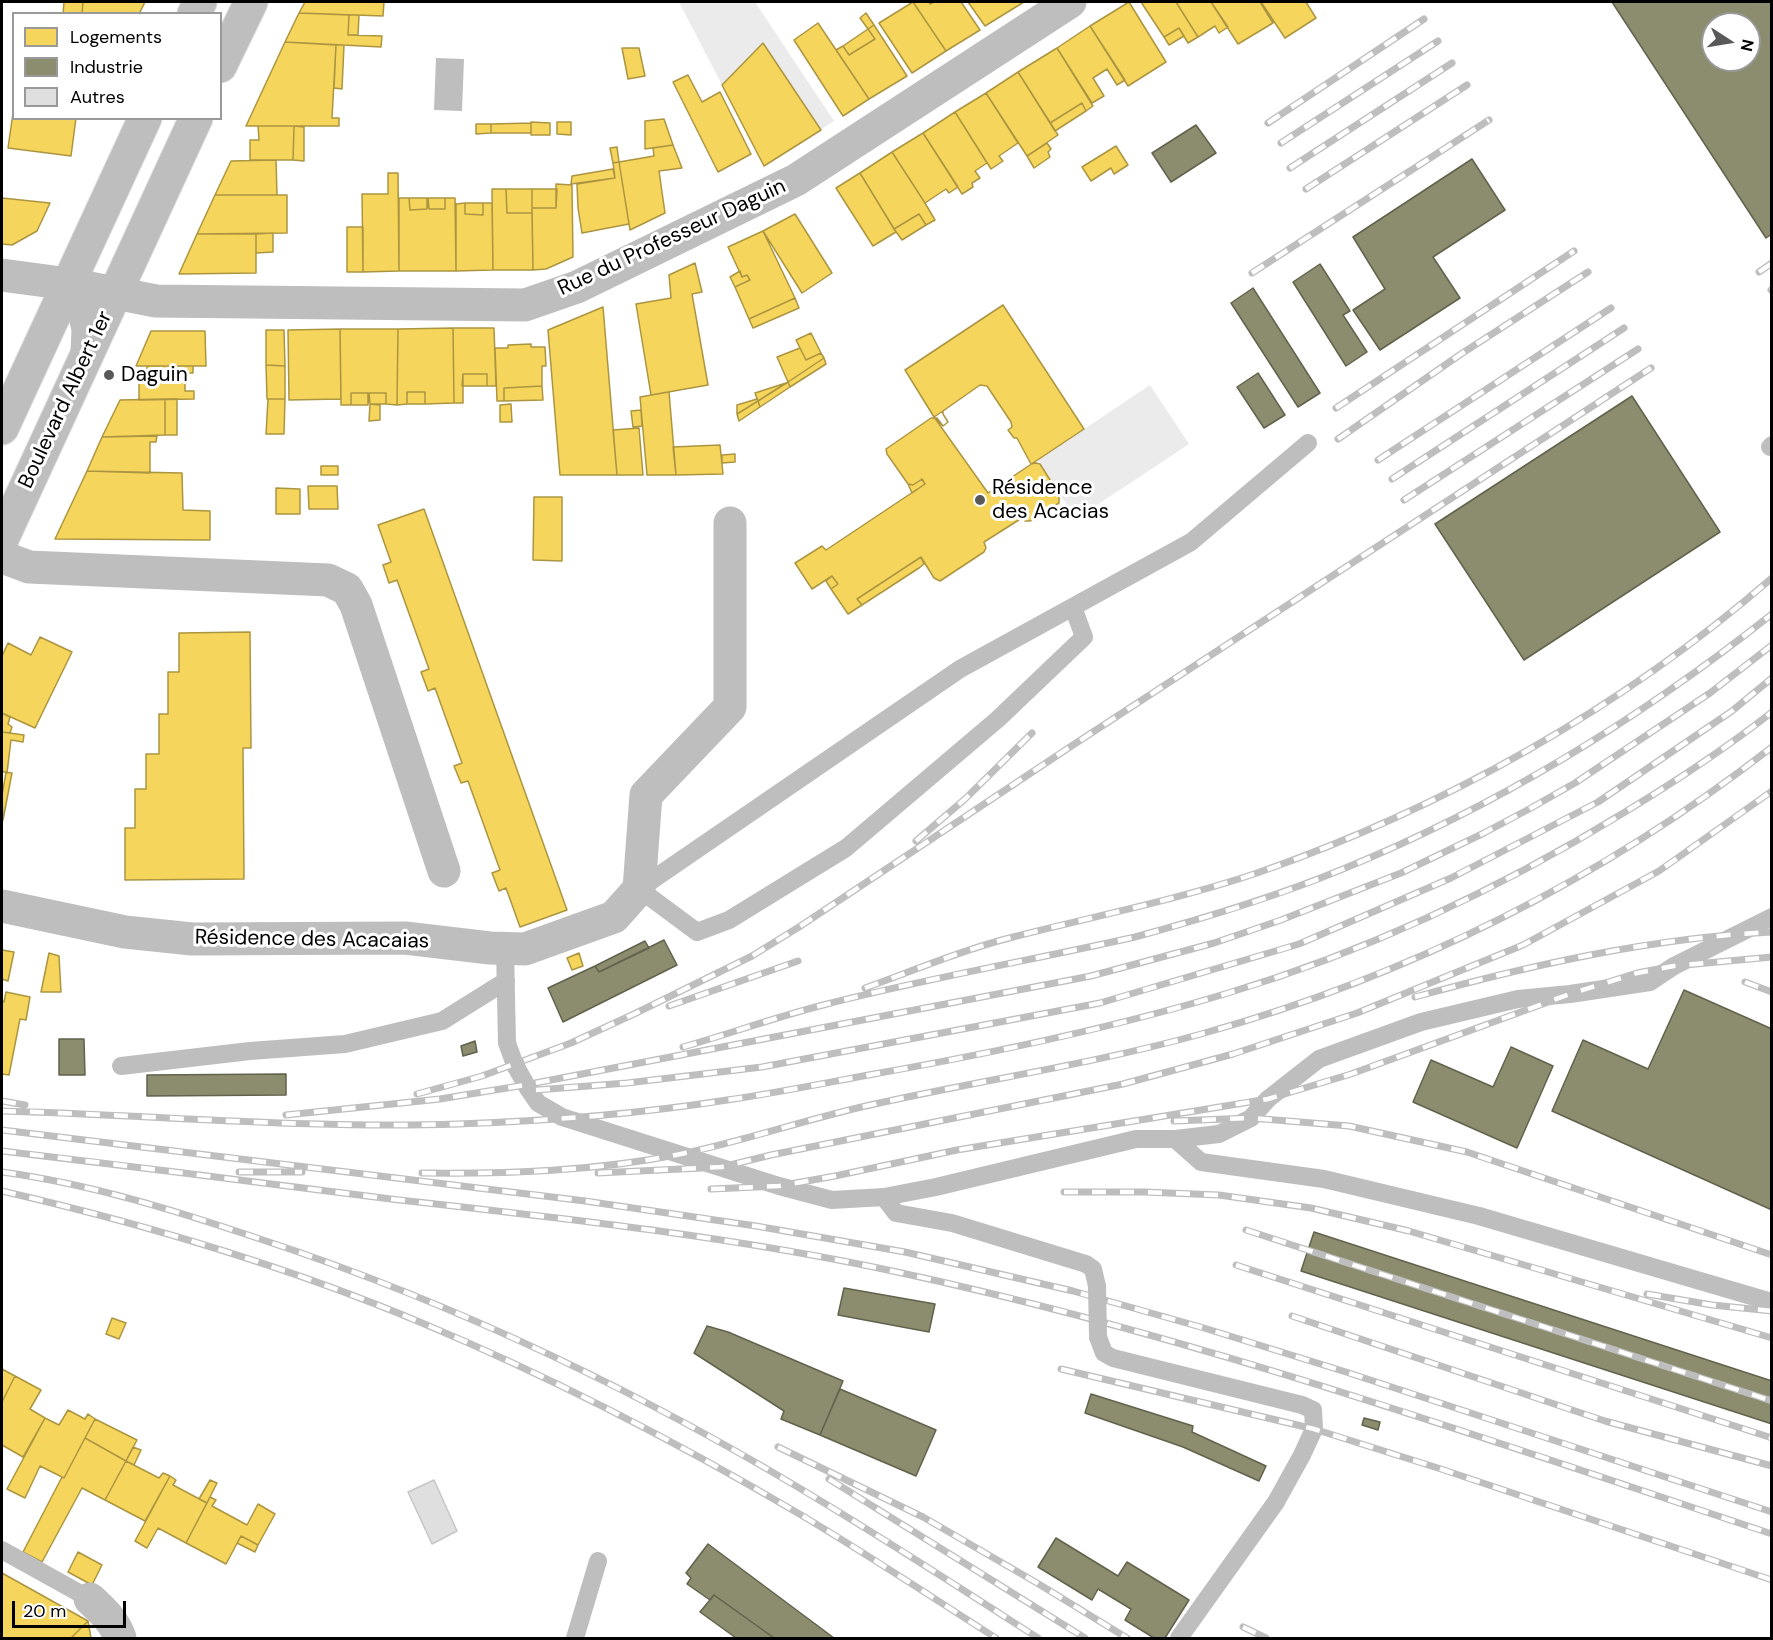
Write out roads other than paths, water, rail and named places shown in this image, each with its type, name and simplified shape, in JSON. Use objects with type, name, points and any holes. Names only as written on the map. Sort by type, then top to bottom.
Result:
[{"type":"street","points":[[222,62],[251,2]]},
{"type":"street","name":"Rue du Professeur Daguin","points":[[115,293],[166,301],[525,305],[577,287],[796,180],[1067,2]]},
{"type":"street","points":[[2,428],[144,120]]},
{"type":"street","name":"Boulevard Albert 1er","points":[[2,539],[195,120]]},
{"type":"street","name":"Boulevard Albert 1er","points":[[2,275],[115,293]]},
{"type":"street","points":[[69,284],[84,312],[88,329],[87,354]]},
{"type":"street","points":[[639,890],[646,795],[730,707],[730,523]]},
{"type":"street","points":[[2,557],[29,567],[328,579],[347,589],[356,605],[444,871]]},
{"type":"street","name":"Résidence des Acacaias","points":[[2,906],[125,932],[192,939],[405,938],[490,948],[525,949],[614,917],[639,890]]},
{"type":"street","points":[[90,1599],[104,1611],[118,1631],[120,1638]]},
{"type":"lane","points":[[1073,607],[1084,637],[998,719],[846,848],[729,920],[697,932],[639,890],[960,669],[1191,542],[1308,443]]},
{"type":"lane","points":[[505,948],[507,1042],[525,1085],[538,1103],[562,1117],[778,1186],[832,1200],[884,1197],[936,1187],[1136,1139],[1175,1139],[1219,1134],[1251,1119],[1268,1099],[1319,1059],[1421,1022],[1518,999],[1650,982],[1674,966],[1772,917]]},
{"type":"lane","points":[[121,1066],[345,1044],[442,1021],[506,981]]},
{"type":"lane","points":[[1175,1139],[1201,1162],[1324,1179],[1479,1216],[1772,1302]]},
{"type":"lane","points":[[884,1197],[896,1213],[952,1223],[1086,1264],[1093,1269],[1096,1286],[1098,1337],[1104,1353],[1113,1358],[1302,1405],[1313,1410],[1314,1429],[1276,1502],[1179,1638]]},
{"type":"lane","points":[[2,1550],[90,1599]]},
{"type":"lane","points":[[575,1638],[598,1561]]},
{"type":"railway","points":[[1268,123],[1424,19]]},
{"type":"railway","points":[[1281,143],[1438,41]]},
{"type":"railway","points":[[1290,168],[1452,63]]},
{"type":"railway","points":[[1306,189],[1467,85]]},
{"type":"railway","points":[[1252,273],[1489,120]]},
{"type":"railway","points":[[1336,408],[1574,251]]},
{"type":"railway","points":[[1759,272],[1772,263]]},
{"type":"railway","points":[[1338,439],[1461,354],[1588,272]]},
{"type":"railway","points":[[1378,460],[1611,308]]},
{"type":"railway","points":[[1392,479],[1624,328]]},
{"type":"railway","points":[[1404,500],[1638,349]]},
{"type":"railway","points":[[417,1094],[482,1076],[571,1043],[752,956],[1651,368]]},
{"type":"railway","points":[[865,988],[994,942],[1227,883],[1327,847],[1395,818],[1528,750],[1592,711],[1655,670],[1772,578]]},
{"type":"railway","points":[[683,1047],[827,1004],[942,977],[1135,937],[1240,906],[1343,869],[1457,817],[1566,757],[1671,689],[1772,614]]},
{"type":"railway","points":[[286,1115],[440,1099],[525,1085],[1091,976],[1214,943],[1281,920],[1401,873],[1531,808],[1575,783],[1710,693],[1772,645]]},
{"type":"railway","points":[[536,1090],[627,1083],[762,1067],[1100,1003],[1299,944],[1451,878],[1598,802],[1732,711],[1772,678]]},
{"type":"railway","points":[[2,1111],[344,1125],[458,1124],[559,1119],[660,1109],[801,1088],[1052,1039],[1228,993],[1332,958],[1432,915],[1482,892],[1625,812],[1700,764],[1772,712]]},
{"type":"railway","points":[[916,841],[965,799],[1032,733]]},
{"type":"railway","points":[[422,1173],[487,1173],[584,1168],[681,1154],[858,1108],[1162,1044],[1278,1010],[1428,953],[1571,881],[1707,795],[1772,747]]},
{"type":"railway","points":[[598,1173],[722,1167],[771,1155],[1123,1084],[1233,1054],[1357,1013],[1523,945],[1659,871],[1772,791]]},
{"type":"railway","points":[[1415,997],[1503,974],[1592,955],[1681,940],[1772,932]]},
{"type":"railway","points":[[711,1189],[779,1186],[957,1150],[1268,1099],[1351,1074],[1570,994],[1637,973],[1674,966],[1772,957]]},
{"type":"railway","points":[[669,1006],[798,961]]},
{"type":"railway","points":[[1745,982],[1772,992]]},
{"type":"railway","points":[[2,1101],[25,1105]]},
{"type":"railway","points":[[1174,1121],[1251,1118],[1349,1126],[1467,1152],[1772,1255]]},
{"type":"railway","points":[[2,1130],[585,1201],[756,1226],[905,1252],[1073,1291],[1204,1328],[1346,1372],[1772,1512]]},
{"type":"railway","points":[[2,1151],[645,1229],[772,1248],[897,1272],[1119,1326],[1229,1358],[1447,1426],[1772,1534]]},
{"type":"railway","points":[[2,1172],[101,1191],[198,1219],[338,1266],[484,1325],[556,1358],[697,1430],[834,1509],[1038,1638]]},
{"type":"railway","points":[[239,1172],[302,1172]]},
{"type":"railway","points":[[2,1191],[162,1232],[267,1265],[371,1302],[518,1365],[659,1435],[796,1512],[996,1638]]},
{"type":"railway","points":[[1064,1192],[1219,1195],[1311,1208],[1409,1231],[1772,1338]]},
{"type":"railway","points":[[1246,1230],[1772,1401]]},
{"type":"railway","points":[[1236,1265],[1772,1438]]},
{"type":"railway","points":[[1647,1294],[1712,1305],[1772,1311]]},
{"type":"railway","points":[[1292,1316],[1605,1421],[1772,1466]]},
{"type":"railway","points":[[1061,1369],[1314,1429],[1772,1580]]},
{"type":"railway","points":[[778,1447],[923,1517],[1127,1638]]},
{"type":"railway","points":[[829,1479],[1085,1638]]},
{"type":"railway","points":[[1243,1627],[1266,1638]]},
{"type":"place","name":"Daguin","points":[[109,375]]},
{"type":"place","name":"Résidence des Acacias","points":[[980,500]]}]
